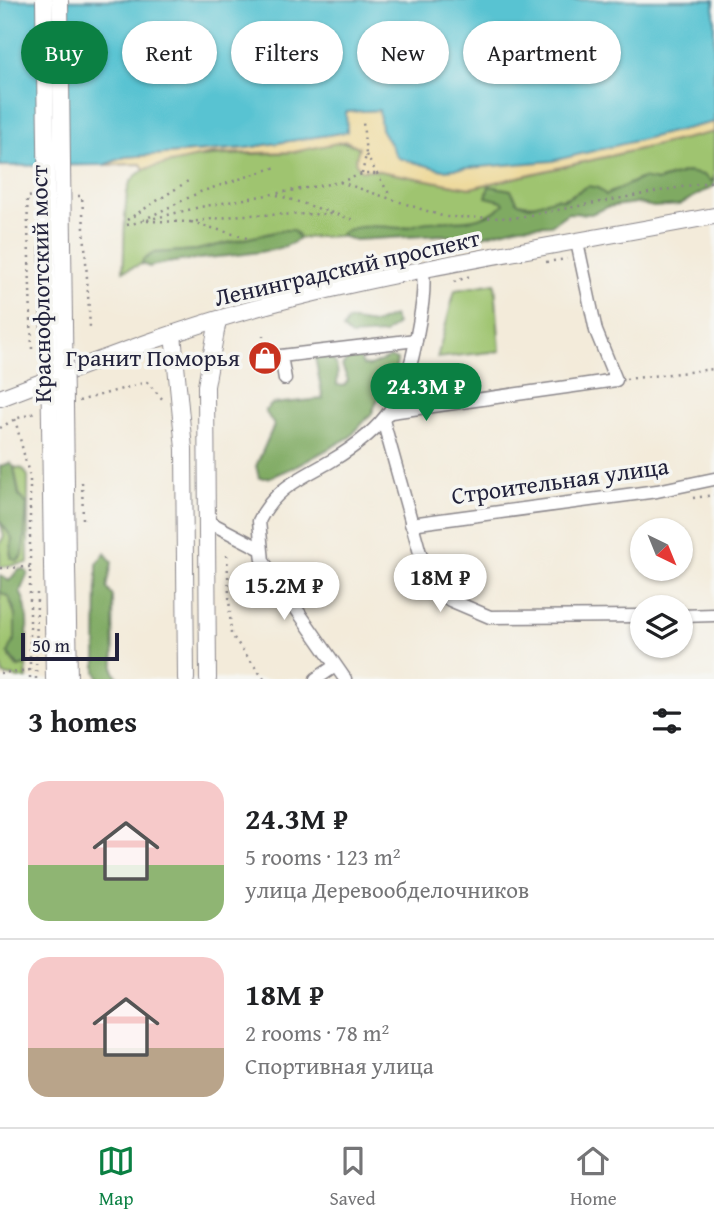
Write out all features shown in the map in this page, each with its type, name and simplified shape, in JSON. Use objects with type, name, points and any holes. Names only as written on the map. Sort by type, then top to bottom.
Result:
[{"type":"main road","name":"Краснофлотский мост","points":[[44,0],[60,565]]},
{"type":"main road","name":"Краснофлотский мост","points":[[60,0],[60,565]]},
{"type":"main road","name":"Ленинградский проспект","points":[[0,398],[173,334],[282,301],[423,271],[714,216]]},
{"type":"main road","points":[[208,679],[206,386],[218,320]]},
{"type":"main road","points":[[173,334],[184,449],[186,679]]},
{"type":"main road","points":[[54,679],[60,565]]},
{"type":"main road","points":[[60,565],[69,679]]},
{"type":"street","points":[[387,416],[616,380],[596,331],[576,242]]},
{"type":"street","points":[[345,679],[263,561],[259,521],[280,490],[350,449],[387,416],[410,373],[424,297],[423,271]]},
{"type":"street","points":[[285,379],[281,356],[416,340]]},
{"type":"street","points":[[387,416],[411,524],[430,582],[450,600],[490,617],[630,616]]},
{"type":"street","name":"Строительная улица","points":[[411,524],[657,491],[714,479]]},
{"type":"street","points":[[207,521],[260,548]]},
{"type":"street","points":[[693,616],[714,615]]},
{"type":"street","points":[[316,679],[335,666]]},
{"type":"path","points":[[362,174],[366,155],[363,122]]},
{"type":"path","points":[[366,155],[380,174],[391,198]]},
{"type":"path","points":[[140,221],[200,192],[279,166]]},
{"type":"path","points":[[140,221],[200,206],[340,182],[362,174],[380,174]]},
{"type":"path","points":[[188,181],[127,222],[191,222],[242,215],[333,214]]},
{"type":"path","points":[[340,182],[445,217],[514,218],[714,181]]},
{"type":"path","points":[[274,194],[357,221]]},
{"type":"path","points":[[74,195],[82,196],[90,327]]},
{"type":"path","points":[[32,349],[27,197],[37,197]]},
{"type":"path","points":[[191,222],[247,237]]},
{"type":"path","points":[[263,332],[263,351]]},
{"type":"path","points":[[616,380],[714,369]]},
{"type":"path","points":[[68,404],[147,382],[168,405]]},
{"type":"path","points":[[0,428],[15,419],[41,411]]},
{"type":"path","points":[[15,419],[30,478],[30,679]]},
{"type":"path","points":[[30,478],[36,478]]},
{"type":"path","points":[[82,482],[83,520]]},
{"type":"path","points":[[227,555],[231,634],[264,679]]},
{"type":"path","points":[[0,568],[30,567]]},
{"type":"path","points":[[36,679],[37,586]]},
{"type":"path","points":[[0,673],[30,670]]},
{"type":"green space","points":[[714,132],[714,179],[711,182],[703,175],[685,172],[656,181],[639,179],[606,195],[585,187],[570,196],[544,204],[518,203],[513,193],[500,188],[504,204],[490,215],[465,222],[443,220],[402,228],[360,228],[347,230],[339,236],[299,238],[297,233],[284,230],[197,250],[154,253],[143,260],[142,264],[123,271],[129,185],[139,173],[156,165],[203,156],[292,152],[342,143],[359,147],[361,170],[374,170],[470,188]]},
{"type":"green space","points":[[688,172],[703,175],[711,181],[714,179],[714,186],[679,205],[654,207],[636,203],[607,207],[591,214],[568,213],[551,225],[520,226],[471,239],[442,235],[355,240],[339,236],[359,227],[404,228],[422,223],[486,216],[504,204],[486,197],[489,186],[511,190],[518,203],[530,206],[556,198],[564,200],[588,186],[598,188],[606,195],[642,178],[657,181]]},
{"type":"green space","points":[[293,230],[299,238],[289,245],[253,253],[149,267],[142,264],[143,260],[154,253],[197,250]]},
{"type":"green space","points":[[495,283],[500,351],[437,358],[455,290]]},
{"type":"green space","points":[[393,316],[397,324],[385,334],[351,336],[343,329],[348,320],[374,324]]},
{"type":"green space","points":[[353,352],[359,355],[363,365],[370,366],[390,357],[397,360],[394,378],[384,385],[372,413],[350,437],[299,465],[268,478],[259,478],[256,466],[274,425],[265,411],[272,404],[323,399],[315,357],[333,359],[338,372],[337,385],[344,386],[348,380],[342,366]]},
{"type":"green space","points":[[10,463],[14,467],[19,496],[27,504],[23,554],[17,561],[11,558],[12,538],[0,521],[0,466]]},
{"type":"green space","points":[[14,467],[23,469],[28,476],[28,563],[0,567],[0,543],[4,536],[0,521],[12,538],[10,554],[19,560],[23,554],[27,507],[20,497]]},
{"type":"green space","points":[[105,553],[112,562],[107,588],[113,596],[114,672],[119,679],[99,679],[96,671],[97,564]]},
{"type":"green space","points":[[24,569],[28,573],[20,592],[27,617],[27,664],[19,667],[8,653],[15,638],[15,612],[9,597],[0,592],[0,575],[9,581],[18,570]]},
{"type":"green space","points":[[0,592],[9,597],[15,616],[15,639],[10,658],[17,667],[26,665],[27,679],[3,675],[0,661]]},
{"type":"sand","points":[[380,110],[674,131],[714,122],[714,132],[470,188],[374,170],[361,170],[355,162],[359,147],[346,141],[294,152],[211,154],[144,169],[141,164],[104,165],[125,157],[246,148],[346,132],[345,112]]},
{"type":"water","points":[[0,0],[714,0],[714,122],[552,161],[443,170],[398,158],[381,129],[379,110],[346,112],[347,132],[246,148],[125,157],[104,165],[0,166]]},
{"type":"place","name":"Гранит Поморья","points":[[265,358]]}]
